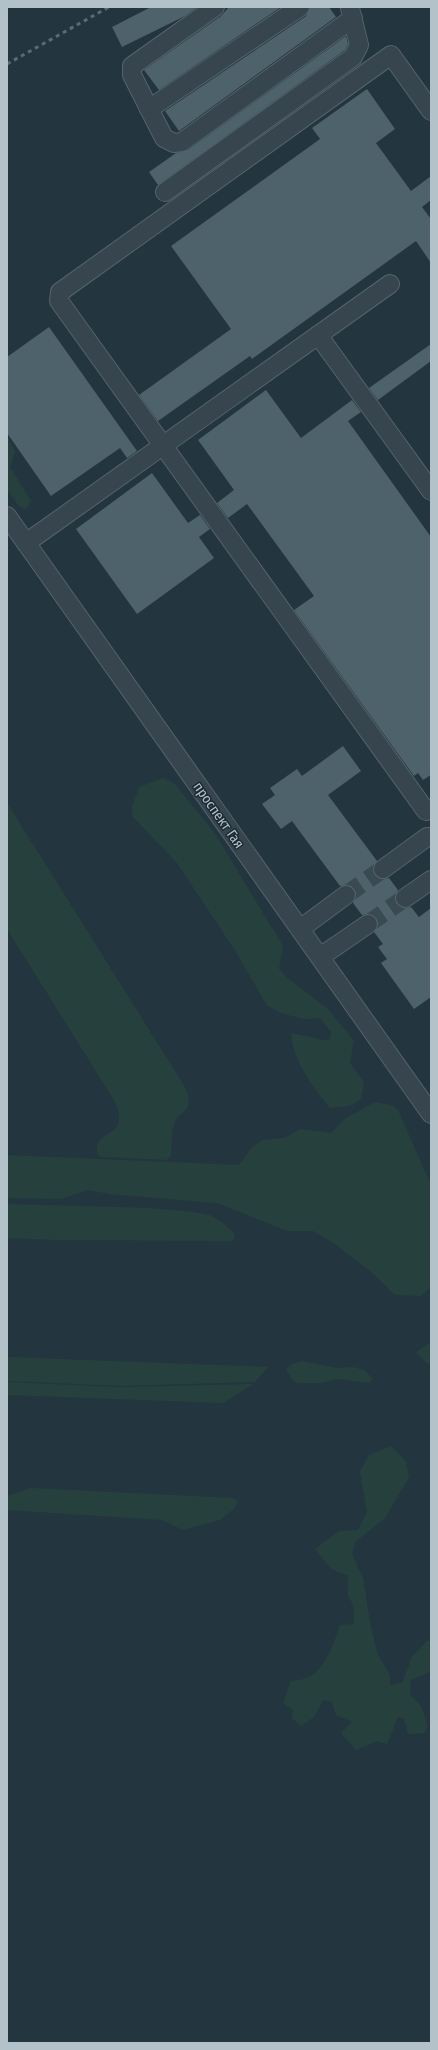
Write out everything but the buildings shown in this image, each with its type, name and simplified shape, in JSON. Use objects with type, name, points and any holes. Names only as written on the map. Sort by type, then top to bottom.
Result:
[{"type":"street","points":[[165,192],[353,57],[359,45],[351,13],[182,142],[174,143],[164,138],[132,75],[132,66],[215,7]]},
{"type":"street","points":[[149,109],[300,7]]},
{"type":"street","points":[[383,869],[429,840],[428,809],[60,301],[60,292],[391,55],[431,111]]},
{"type":"street","points":[[26,543],[390,284]]},
{"type":"street","points":[[318,335],[431,491]]},
{"type":"street","name":"проспект Гая","points":[[7,516],[431,1114]]},
{"type":"street","points":[[404,898],[431,880]]},
{"type":"street","points":[[300,929],[346,895]]},
{"type":"street","points":[[320,957],[368,924]]},
{"type":"green space","points":[[7,435],[15,452],[10,467],[31,501],[26,509],[19,506],[7,490]]},
{"type":"green space","points":[[163,778],[174,783],[214,832],[283,946],[279,969],[290,980],[329,1010],[354,1041],[350,1063],[364,1082],[361,1099],[350,1106],[330,1108],[317,1092],[300,1064],[291,1033],[329,1041],[331,1032],[320,1018],[304,1019],[284,1014],[267,1006],[236,952],[177,863],[133,817],[132,807],[139,787]]},
{"type":"green space","points":[[7,803],[186,1089],[189,1098],[188,1105],[185,1111],[177,1117],[172,1130],[171,1156],[166,1160],[101,1157],[97,1154],[98,1145],[101,1139],[112,1132],[119,1122],[119,1113],[114,1100],[7,929]]},
{"type":"green space","points":[[375,1102],[391,1105],[398,1110],[431,1185],[431,1286],[421,1296],[395,1295],[371,1272],[335,1244],[313,1231],[287,1231],[217,1203],[109,1194],[87,1190],[62,1199],[7,1198],[7,1155],[239,1165],[252,1147],[263,1140],[284,1138],[301,1129],[331,1133],[346,1118]]},
{"type":"green space","points":[[7,1204],[150,1208],[193,1212],[210,1215],[223,1223],[235,1234],[233,1241],[56,1240],[7,1238]]},
{"type":"green space","points":[[431,1342],[431,1363],[428,1364],[416,1353]]},
{"type":"green space","points":[[7,1357],[268,1367],[255,1382],[121,1386],[7,1381]]},
{"type":"green space","points":[[301,1361],[338,1368],[353,1367],[364,1370],[373,1379],[369,1383],[337,1379],[321,1383],[298,1383],[292,1379],[286,1370],[290,1365]]},
{"type":"green space","points":[[7,1382],[119,1387],[253,1384],[223,1403],[7,1395]]},
{"type":"green space","points":[[391,1446],[406,1462],[409,1477],[385,1518],[355,1542],[352,1554],[363,1578],[371,1628],[378,1655],[390,1675],[390,1685],[402,1683],[412,1657],[427,1641],[431,1641],[431,1671],[411,1680],[410,1695],[421,1706],[428,1726],[424,1733],[408,1734],[404,1719],[398,1717],[387,1744],[377,1741],[356,1750],[341,1733],[352,1722],[336,1715],[332,1702],[323,1700],[314,1717],[301,1726],[292,1718],[293,1710],[283,1703],[291,1681],[307,1678],[320,1668],[329,1654],[340,1625],[354,1624],[354,1607],[348,1595],[348,1576],[331,1569],[315,1549],[339,1531],[358,1530],[367,1512],[360,1472],[369,1455]]},
{"type":"green space","points":[[31,1488],[233,1498],[237,1501],[236,1507],[220,1520],[183,1530],[162,1520],[7,1510],[7,1496]]},
{"type":"tunnel","points":[[346,895],[383,869]]},
{"type":"tunnel","points":[[368,924],[405,898]]},
{"type":"railway","points":[[7,64],[109,7]]}]
